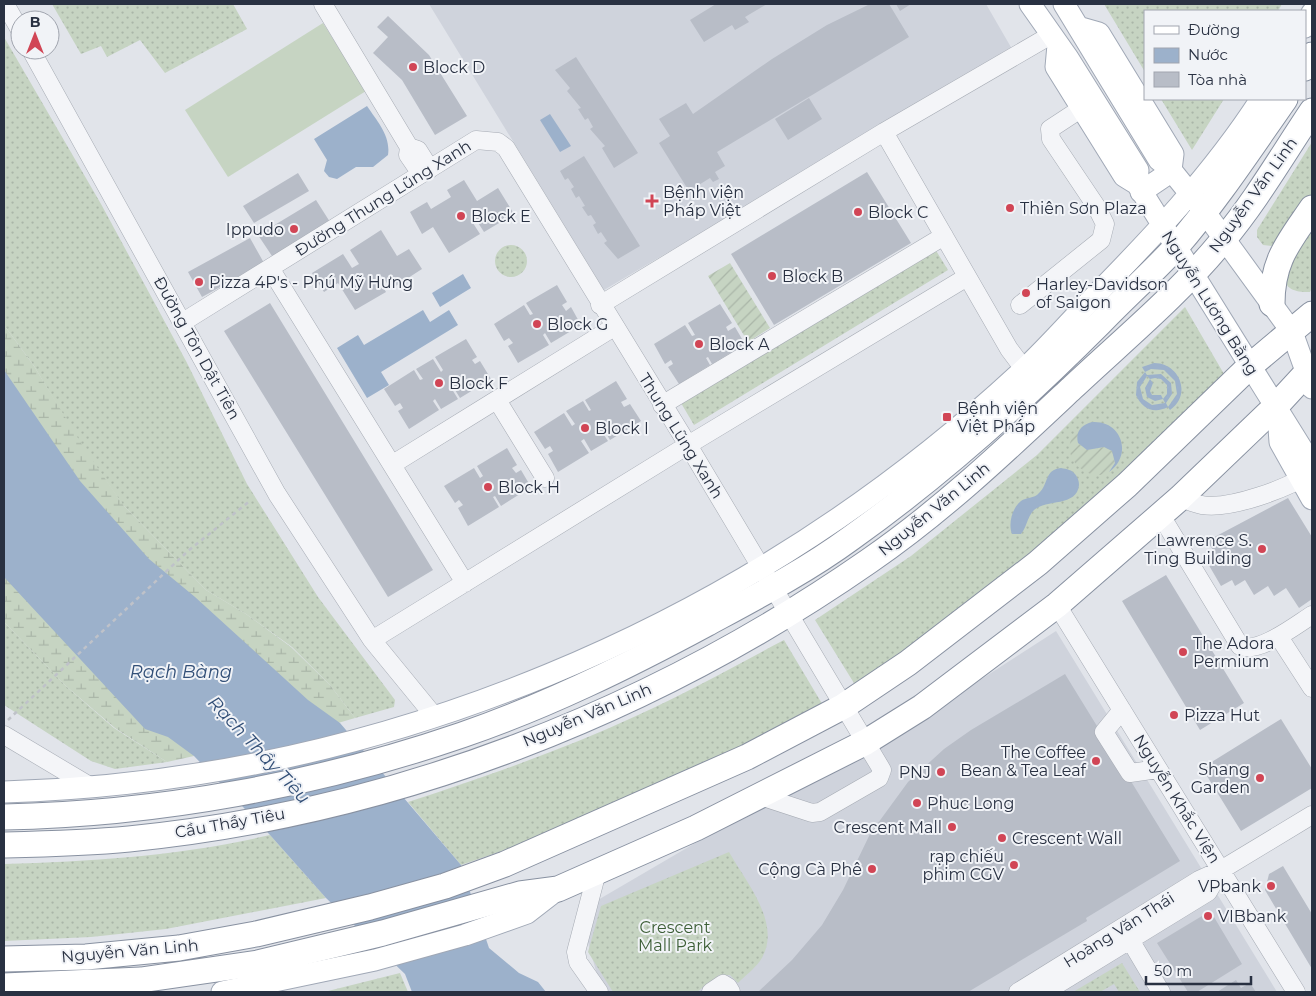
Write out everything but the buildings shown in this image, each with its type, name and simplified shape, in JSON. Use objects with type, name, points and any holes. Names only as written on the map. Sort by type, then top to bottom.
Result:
[{"type":"highway","points":[[1306,66],[1312,55]]},
{"type":"highway","name":"Nguyễn Văn Linh","points":[[436,744],[494,723],[607,675],[767,578],[849,540],[906,497],[959,455],[1030,378],[1175,247],[1197,203],[1284,100]]},
{"type":"highway","name":"Nguyễn Văn Linh","points":[[451,770],[560,730],[623,702],[789,614],[872,559],[979,475],[1193,275],[1225,239],[1312,111]]},
{"type":"highway","points":[[1272,304],[1274,275],[1279,259],[1312,208]]},
{"type":"highway","points":[[844,706],[908,663],[1038,563],[1127,484],[1250,366],[1312,314]]},
{"type":"highway","points":[[261,974],[383,933],[524,904],[687,832],[866,742],[922,706],[1057,605],[1160,514],[1280,414],[1310,376]]},
{"type":"highway","name":"Nguyễn Văn Linh","points":[[4,959],[86,957],[148,952],[256,934],[445,886],[505,864],[747,757],[844,706]]},
{"type":"highway","name":"Cầu Thầy Tiêu","points":[[139,795],[218,796],[361,765],[436,744]]},
{"type":"highway","name":"Cầu Thầy Tiêu","points":[[4,845],[103,841],[206,829],[322,806],[451,770]]},
{"type":"highway","points":[[4,817],[78,814],[139,795]]},
{"type":"highway","name":"Nguyễn Văn Linh","points":[[4,986],[261,974]]},
{"type":"main road","points":[[1042,19],[1064,5],[1078,27],[1099,33],[1173,154],[1171,171],[1225,239],[1292,332],[1310,376]]},
{"type":"main road","points":[[1306,25],[1312,13]]},
{"type":"main road","name":"Nguyễn Lương Bằng","points":[[1042,19],[1056,67],[1124,176],[1139,188],[1280,414]]},
{"type":"main road","name":"Nguyễn Lương Bằng","points":[[1042,19],[1138,170],[1139,188]]},
{"type":"main road","name":"Nguyễn Văn Linh","points":[[1030,378],[1162,226],[1197,203],[1260,100]]},
{"type":"main road","points":[[1139,188],[1171,171]]},
{"type":"main road","points":[[1280,414],[1280,442],[1308,472],[1312,500]]},
{"type":"main road","name":"Nguyễn Văn Linh","points":[[431,719],[507,692],[576,664],[664,621],[767,578]]},
{"type":"main road","points":[[4,792],[93,788],[139,795],[211,773],[280,760],[431,719]]},
{"type":"main road","points":[[222,992],[261,974]]},
{"type":"street","points":[[323,4],[409,147],[418,150],[425,171]]},
{"type":"street","points":[[600,305],[884,132],[1042,19]]},
{"type":"street","name":"Đường Tôn Dật Tiên","points":[[37,60],[278,494],[372,640],[431,719]]},
{"type":"street","points":[[1020,305],[1101,240],[1104,224],[1096,206],[1051,139],[1050,129],[1082,108]]},
{"type":"street","points":[[884,132],[967,276],[1030,378]]},
{"type":"street","name":"Đường Thung Lũng Xanh","points":[[183,322],[476,140],[498,142],[506,148],[600,305]]},
{"type":"street","points":[[662,405],[944,236]]},
{"type":"street","points":[[270,268],[464,583]]},
{"type":"street","points":[[372,640],[967,276]]},
{"type":"street","name":"Thung Lũng Xanh","points":[[600,305],[688,445],[882,770],[880,778],[820,812],[812,813],[760,796]]},
{"type":"street","points":[[392,464],[614,326]]},
{"type":"street","points":[[497,400],[545,478]]},
{"type":"street","points":[[1180,498],[1204,506],[1228,504],[1308,472]]},
{"type":"street","points":[[1160,514],[1240,646],[1252,648],[1279,636],[1312,615]]},
{"type":"street","name":"Nguyễn Khắc Viện","points":[[1057,605],[1296,992]]},
{"type":"street","points":[[1279,636],[1312,688]]},
{"type":"street","points":[[1122,710],[1104,732],[1130,773],[1158,769]]},
{"type":"street","points":[[6,727],[93,788]]},
{"type":"street","points":[[1220,870],[1312,814]]},
{"type":"street","name":"Hoàng Văn Thái","points":[[1034,990],[1127,935],[1208,892],[1220,870]]},
{"type":"street","points":[[597,872],[576,952],[578,962],[599,992]]},
{"type":"street","points":[[1127,935],[1162,992]]},
{"type":"street","points":[[711,992],[723,984],[731,992]]},
{"type":"path","points":[[6,727],[47,684],[188,551],[250,500]]},
{"type":"shaded area","name":"Bệnh viện Pháp Việt","points":[[429,4],[986,4],[1012,49],[604,290]]},
{"type":"shaded area","points":[[1056,631],[1277,992],[602,992],[579,911],[709,835],[881,744]]},
{"type":"green space","points":[[52,4],[233,4],[247,29],[165,73],[140,40],[107,57],[101,46],[81,54],[60,18],[60,10],[55,10]]},
{"type":"green space","points":[[1104,4],[1282,4],[1279,10],[1144,10],[1144,70]]},
{"type":"green space","points":[[323,23],[366,91],[228,177],[185,110]]},
{"type":"green space","points":[[4,37],[10,47],[10,60],[17,60],[101,204],[186,361],[247,484],[318,597],[395,700],[394,707],[355,718],[330,685],[292,647],[246,614],[206,590],[123,505],[81,445],[34,366],[4,325]]},
{"type":"green space","points":[[1162,100],[1223,100],[1192,150]]},
{"type":"green space","points":[[1312,142],[1312,196],[1281,243],[1272,246],[1263,245],[1257,237],[1257,230]]},
{"type":"green space","points":[[1312,227],[1312,288],[1310,292],[1295,291],[1287,285],[1285,277],[1287,267]]},
{"type":"green space","points":[[511,245],[517,246],[522,250],[526,255],[526,267],[522,272],[517,276],[511,277],[505,276],[500,272],[496,267],[495,261],[496,255],[500,250],[505,246]]},
{"type":"green space","points":[[935,249],[948,270],[694,425],[681,403]]},
{"type":"green space","points":[[730,263],[770,328],[748,342],[708,276]]},
{"type":"green space","points":[[1185,307],[1224,374],[1089,505],[970,610],[857,688],[815,620],[911,556],[1037,455]]},
{"type":"green space","points":[[4,325],[34,366],[84,448],[124,506],[206,590],[246,614],[291,647],[330,685],[355,718],[311,731],[4,412]]},
{"type":"green space","points":[[1084,425],[1078,432],[1078,443],[1087,450],[1104,447],[1112,451],[1115,463],[1108,472],[1098,475],[1088,473],[1079,467],[1072,458],[1070,447],[1073,436]]},
{"type":"green space","points":[[4,523],[194,756],[167,762],[115,728],[67,687],[4,622]]},
{"type":"green space","points":[[4,622],[67,687],[114,728],[167,762],[115,769],[91,761],[4,705]]},
{"type":"green space","points":[[784,640],[824,707],[755,746],[534,840],[461,865],[408,802],[523,762],[636,716]]},
{"type":"green space","points":[[270,835],[326,898],[166,929],[91,937],[4,941],[4,864],[171,853]]},
{"type":"green space","name":"Crescent Mall Park","points":[[729,852],[753,890],[765,919],[768,933],[766,947],[758,964],[738,983],[730,975],[719,975],[697,992],[613,992],[588,952],[601,906]]},
{"type":"green space","points":[[1122,963],[1140,992],[1119,992],[1114,984],[1100,992],[1073,992]]},
{"type":"green space","points":[[400,973],[408,992],[324,992]]},
{"type":"water","points":[[367,106],[385,135],[388,155],[373,167],[356,167],[337,179],[329,177],[324,171],[327,160],[314,139]]},
{"type":"water","points":[[550,114],[571,146],[560,152],[540,120]]},
{"type":"water","points":[[463,274],[471,288],[440,307],[432,293]]},
{"type":"water","points":[[423,310],[430,322],[449,310],[458,325],[381,372],[389,385],[367,398],[337,348],[358,335],[364,345]]},
{"type":"water","points":[[1154,363],[1163,364],[1171,368],[1176,374],[1180,381],[1180,396],[1177,404],[1170,410],[1168,407],[1177,394],[1175,381],[1164,370],[1151,369],[1145,372],[1142,367]]},
{"type":"water","name":"Rạch Bàng","points":[[4,370],[80,481],[149,559],[195,597],[308,700],[340,723],[461,865],[489,948],[519,973],[538,982],[546,992],[412,992],[405,974],[326,898],[270,835],[194,756],[168,737],[145,729],[4,577]]},
{"type":"water","points":[[1145,372],[1147,375],[1161,374],[1171,383],[1172,394],[1166,403],[1168,407],[1153,410],[1145,407],[1136,395],[1137,382]],"holes":[[[1147,376],[1150,379],[1161,379],[1167,385],[1167,394],[1163,399],[1165,403],[1152,405],[1143,399],[1140,387]]]},
{"type":"water","points":[[1150,379],[1153,383],[1150,391],[1152,395],[1161,395],[1163,399],[1155,401],[1147,397],[1145,388]]},
{"type":"water","points":[[1092,422],[1102,423],[1111,427],[1117,432],[1121,440],[1121,457],[1109,472],[1115,463],[1112,451],[1104,447],[1087,450],[1078,443],[1078,432],[1080,429]]},
{"type":"water","points":[[1061,468],[1071,471],[1076,475],[1079,484],[1077,492],[1067,500],[1034,510],[1021,534],[1012,534],[1011,521],[1013,512],[1018,504],[1037,495],[1049,474]]},
{"type":"place","name":"Block D","points":[[413,67]]},
{"type":"place","name":"Bệnh viện Pháp Việt","points":[[652,201]]},
{"type":"place","name":"Thiên Sơn Plaza","points":[[1010,208]]},
{"type":"place","name":"Block C","points":[[858,212]]},
{"type":"place","name":"Block E","points":[[461,216]]},
{"type":"place","name":"Ippudo","points":[[294,229]]},
{"type":"place","name":"Block B","points":[[772,276]]},
{"type":"place","name":"Pizza 4P's - Phú Mỹ Hưng","points":[[199,282]]},
{"type":"place","name":"Harley-Davidson of Saigon","points":[[1026,293]]},
{"type":"place","name":"Block G","points":[[537,324]]},
{"type":"place","name":"Block A","points":[[699,344]]},
{"type":"place","name":"Block F","points":[[439,383]]},
{"type":"place","name":"Bệnh viện Việt Pháp","points":[[947,417]]},
{"type":"place","name":"Block I","points":[[585,428]]},
{"type":"place","name":"Block H","points":[[488,487]]},
{"type":"place","name":"Lawrence S. Ting Building","points":[[1262,549]]},
{"type":"place","name":"The Adora Permium","points":[[1183,652]]},
{"type":"place","name":"Pizza Hut","points":[[1174,715]]},
{"type":"place","name":"The Coffee Bean & Tea Leaf","points":[[1096,761]]},
{"type":"place","name":"PNJ","points":[[941,772]]},
{"type":"place","name":"Shang Garden","points":[[1260,778]]},
{"type":"place","name":"Phuc Long","points":[[917,803]]},
{"type":"place","name":"Crescent Mall","points":[[952,827]]},
{"type":"place","name":"Crescent Wall","points":[[1002,838]]},
{"type":"place","name":"rạp chiếu phim CGV","points":[[1014,865]]},
{"type":"place","name":"Cộng Cà Phê","points":[[872,869]]},
{"type":"place","name":"VPbank","points":[[1271,886]]},
{"type":"place","name":"VIBbank","points":[[1208,916]]},
{"type":"water label","name":"Rạch Thầy Tiêu","points":[[259,750]]}]
